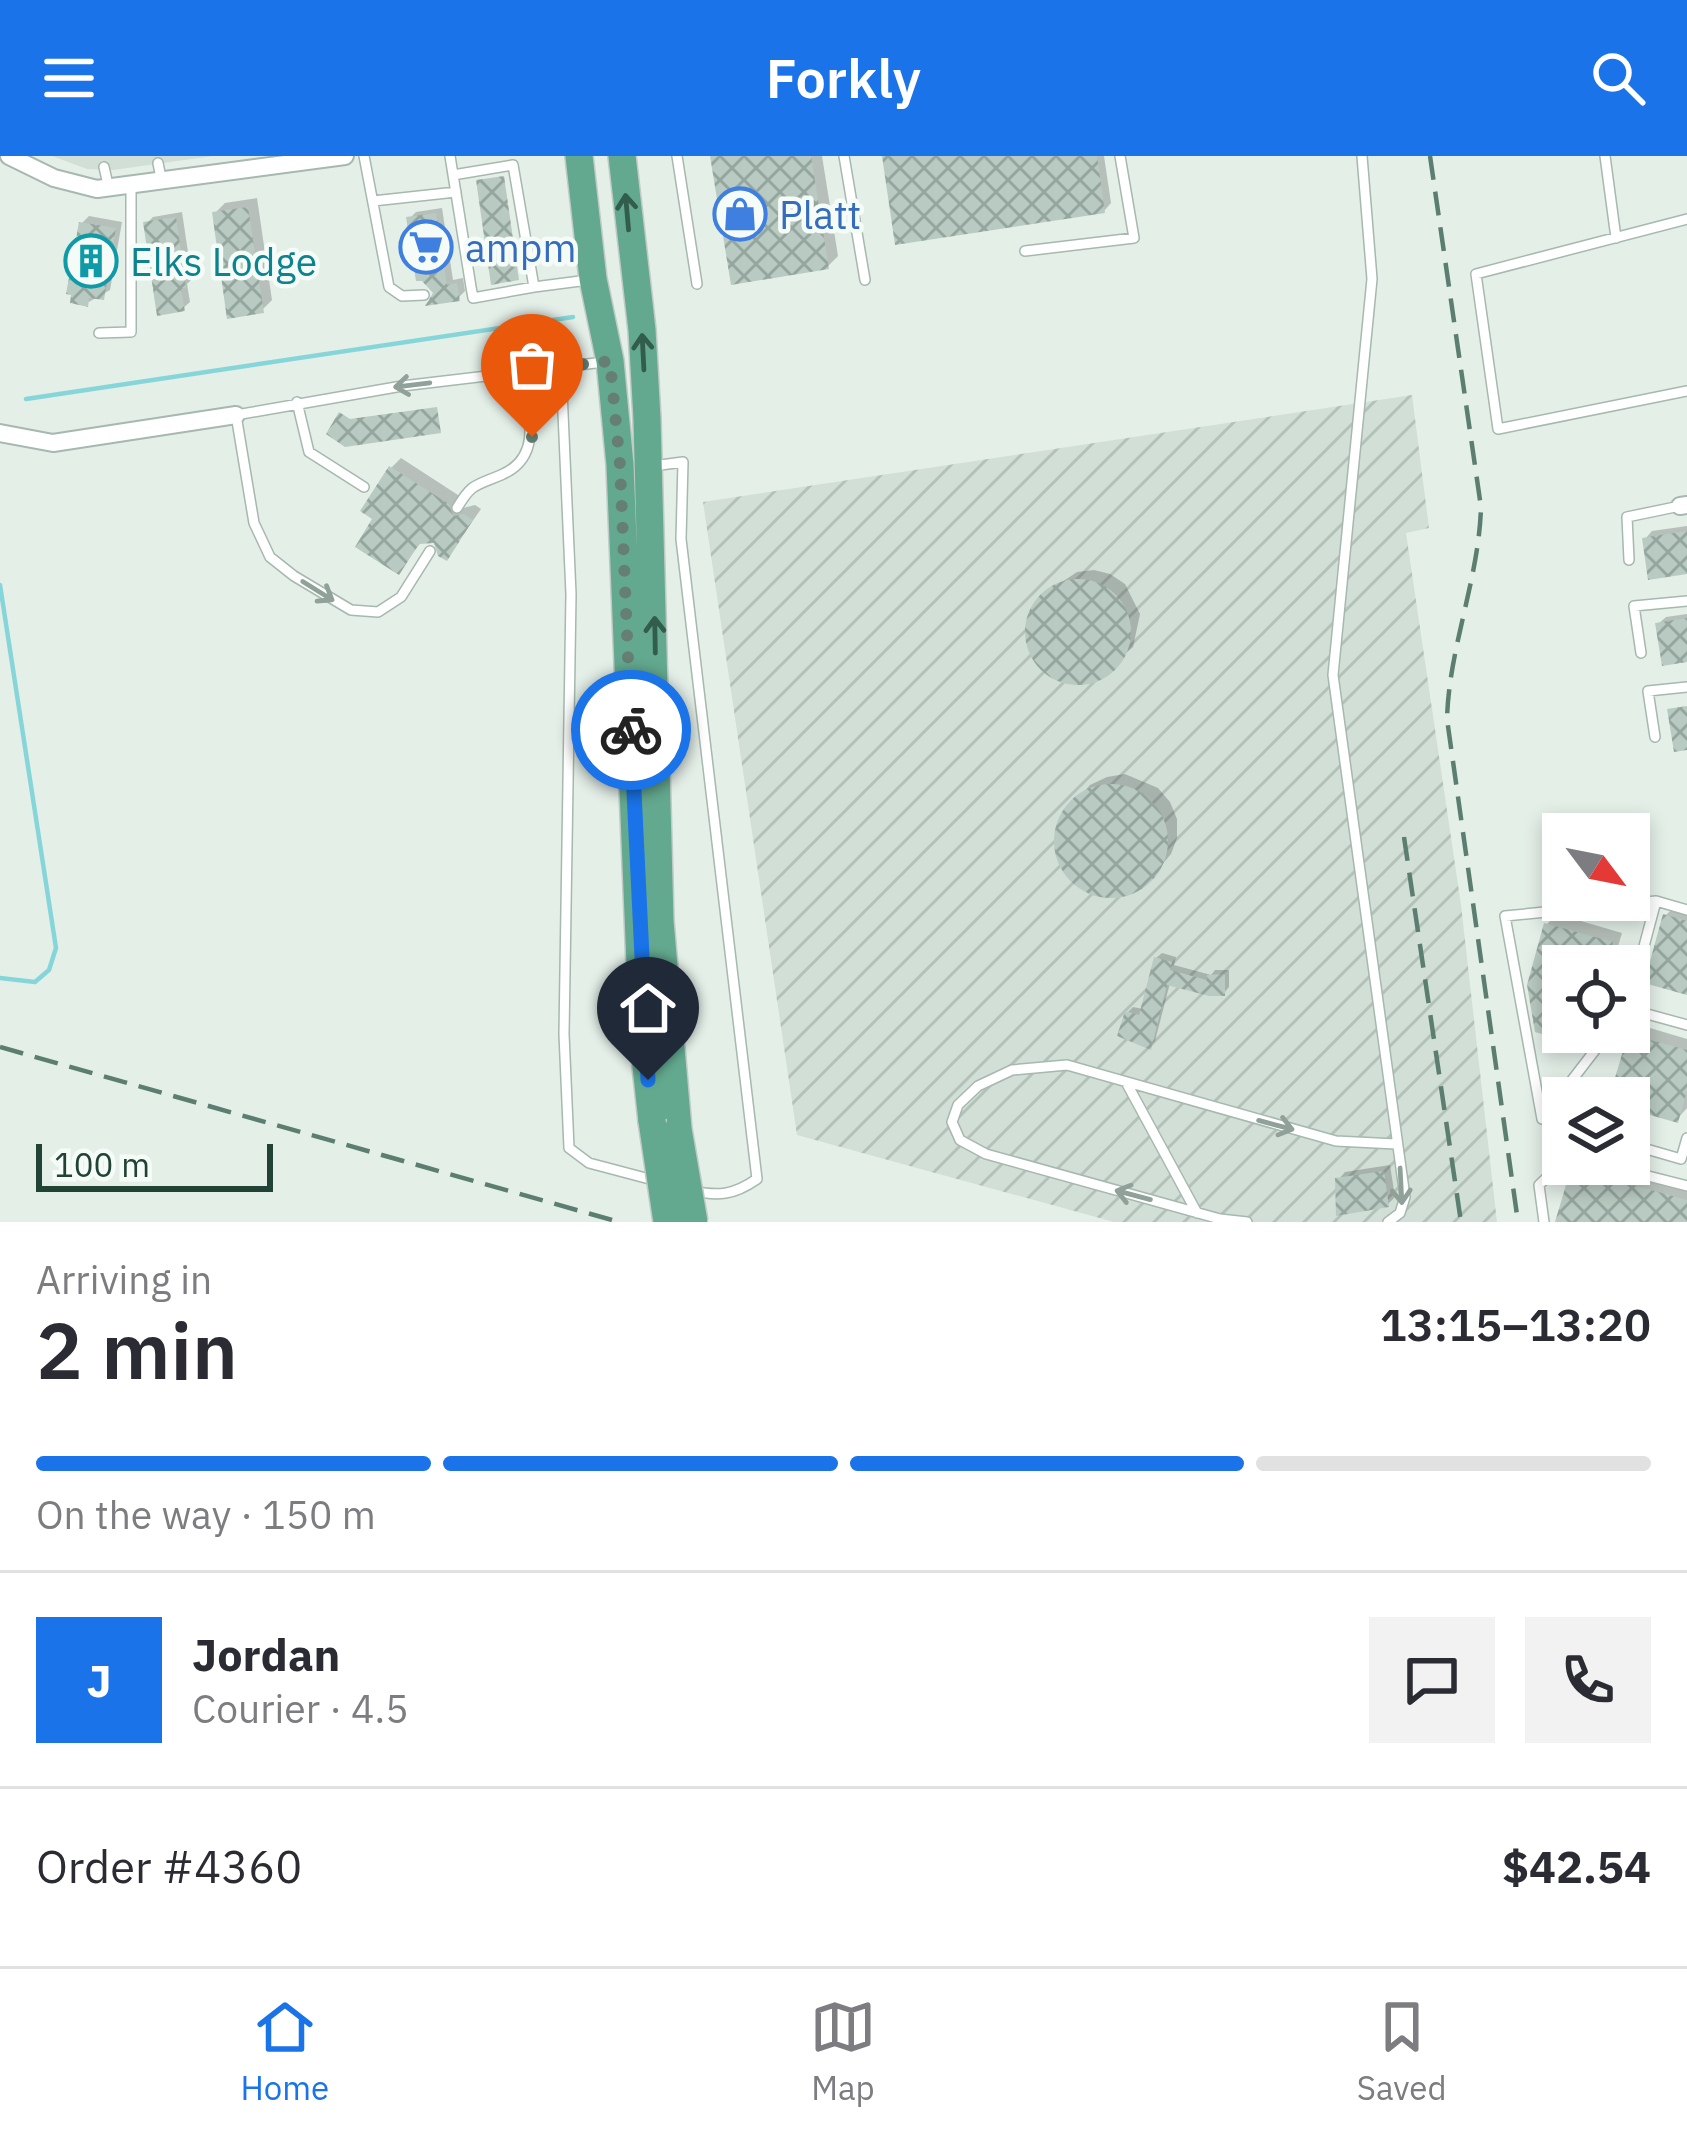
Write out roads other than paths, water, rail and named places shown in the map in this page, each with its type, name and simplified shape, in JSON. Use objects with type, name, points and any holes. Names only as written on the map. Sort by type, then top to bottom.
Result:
[{"type":"main road","points":[[579,156],[593,279],[610,361],[620,465],[643,1039],[694,1222]]},
{"type":"main road","points":[[622,156],[642,331],[650,467],[668,1222]]},
{"type":"street","points":[[4,158],[63,182],[109,189],[162,183],[245,163],[345,156]]},
{"type":"street","points":[[0,434],[53,443],[236,415]]},
{"type":"lane","points":[[364,156],[389,287],[402,296],[424,295]]},
{"type":"lane","points":[[450,156],[473,298],[593,279]]},
{"type":"lane","points":[[677,156],[697,284]]},
{"type":"lane","points":[[844,156],[866,280]]},
{"type":"lane","points":[[1025,251],[1134,238],[1120,156]]},
{"type":"lane","points":[[1362,156],[1372,278],[1333,675],[1405,1197],[1400,1213],[1388,1222]]},
{"type":"lane","points":[[1605,156],[1616,238]]},
{"type":"lane","points":[[158,163],[162,183]]},
{"type":"lane","points":[[453,175],[513,165],[534,287]]},
{"type":"lane","points":[[104,167],[109,189]]},
{"type":"lane","points":[[99,333],[130,332],[131,188]]},
{"type":"lane","points":[[374,201],[456,192]]},
{"type":"lane","points":[[1687,219],[1477,274],[1498,429],[1687,391]]},
{"type":"lane","points":[[458,290],[471,287]]},
{"type":"lane","points":[[430,551],[401,597],[378,612],[351,610],[270,557],[254,524],[236,415],[297,402],[610,361]]},
{"type":"lane","points":[[561,368],[571,594],[564,1034],[569,1148],[589,1163],[714,1196],[737,1192],[757,1179],[682,539],[683,462],[650,467]]},
{"type":"lane","points":[[457,508],[471,485],[507,473],[524,458],[532,437],[520,372]]},
{"type":"lane","points":[[297,402],[309,452],[364,487]]},
{"type":"lane","points":[[1629,560],[1627,518],[1683,505]]},
{"type":"lane","points":[[1640,653],[1634,606],[1687,601]]},
{"type":"lane","points":[[1655,737],[1648,691],[1687,687]]},
{"type":"lane","points":[[1542,1119],[1504,916],[1656,901],[1687,910]]},
{"type":"lane","points":[[1645,945],[1656,901]]},
{"type":"lane","points":[[1650,1013],[1687,1025]]},
{"type":"lane","points":[[1575,1077],[1594,1053]]},
{"type":"lane","points":[[1247,1222],[1197,1213],[986,1154],[960,1140],[952,1122],[958,1105],[978,1085],[1012,1070],[1067,1065],[1336,1141],[1396,1144]]},
{"type":"lane","points":[[1126,1082],[1197,1213]]},
{"type":"lane","points":[[1650,1150],[1681,1159],[1687,1138]]},
{"type":"lane","points":[[1650,1177],[1687,1186]]},
{"type":"lane","points":[[1542,1182],[1544,1222]]},
{"type":"waterway","points":[[26,399],[573,317]]},
{"type":"waterway","points":[[0,585],[56,948],[49,970],[35,982],[0,978]]},
{"type":"railway","points":[[1430,156],[1481,507],[1447,719],[1518,1222]]},
{"type":"railway","points":[[1404,837],[1461,1222]]},
{"type":"railway","points":[[0,1047],[619,1222]]},
{"type":"place","name":"Platt","points":[[740,214]]},
{"type":"place","name":"ampm","points":[[426,247]]},
{"type":"place","name":"Elks Lodge","points":[[91,261]]}]
